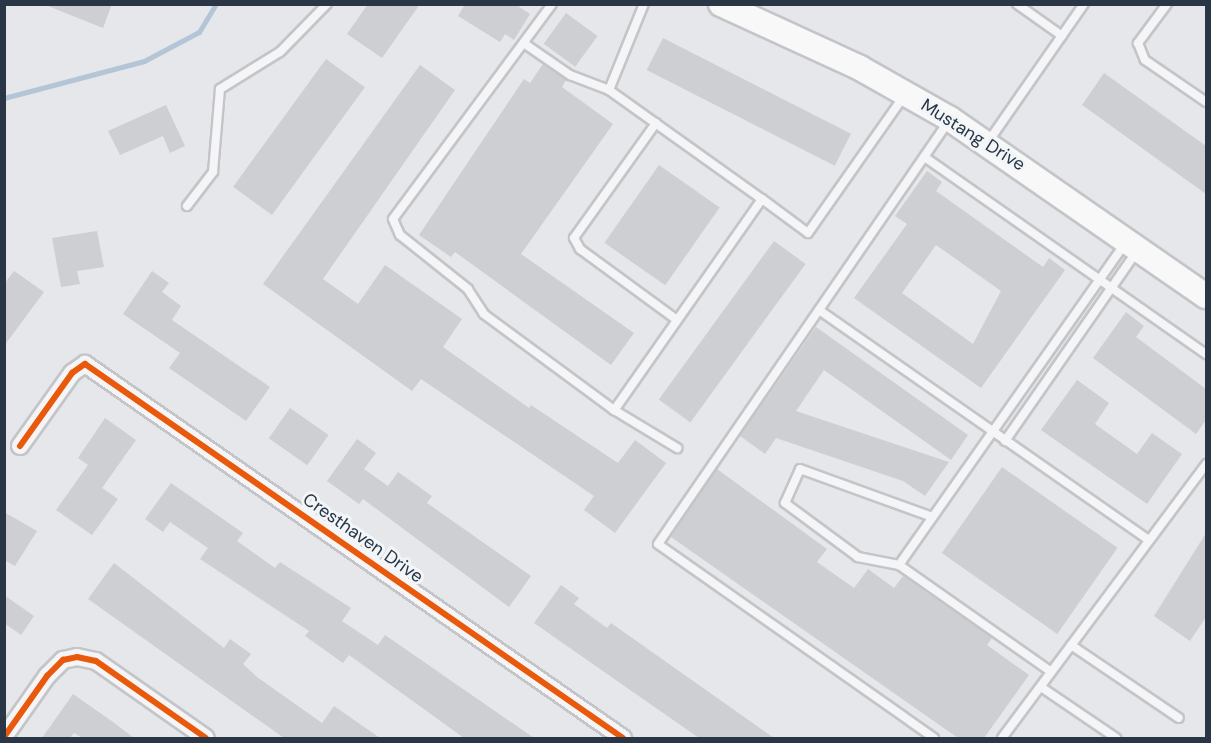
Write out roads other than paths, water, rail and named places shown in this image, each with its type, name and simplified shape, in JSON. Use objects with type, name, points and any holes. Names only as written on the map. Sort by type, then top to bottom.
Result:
[{"type":"main road","name":"Mustang Drive","points":[[722,4],[906,93],[950,119],[988,142],[1206,296]]},
{"type":"street","name":"Cresthaven Drive","points":[[20,446],[72,373],[85,364],[623,738]]},
{"type":"street","points":[[4,737],[63,660],[96,661],[206,738]]},
{"type":"lane","points":[[187,206],[213,172],[220,88],[280,52],[327,4]]},
{"type":"lane","points":[[552,4],[525,44],[393,219],[400,235],[468,290],[484,314],[614,410],[677,448]]},
{"type":"lane","points":[[609,90],[644,4]]},
{"type":"lane","points":[[1017,4],[1062,36]]},
{"type":"lane","points":[[988,142],[1084,4]]},
{"type":"lane","points":[[1167,4],[1138,43],[1145,60],[1206,102]]},
{"type":"lane","points":[[525,44],[570,75],[609,90],[808,233],[906,93]]},
{"type":"lane","points":[[934,738],[658,544],[926,158],[950,119]]},
{"type":"lane","points":[[656,123],[574,238],[580,249],[677,320]]},
{"type":"lane","points":[[926,158],[1110,289],[1206,354]]},
{"type":"lane","points":[[614,410],[762,199]]},
{"type":"lane","points":[[899,566],[930,516],[1099,279],[1133,244]]},
{"type":"lane","points":[[1005,441],[1110,289],[1133,244]]},
{"type":"lane","points":[[819,310],[1149,540]]},
{"type":"lane","points":[[1002,738],[1206,464]]},
{"type":"lane","points":[[930,516],[800,469],[785,503],[858,557],[899,566],[1050,672]]},
{"type":"lane","points":[[1071,645],[1179,718]]},
{"type":"lane","points":[[1041,687],[1116,738]]},
{"type":"waterway","points":[[4,98],[144,61],[199,32],[216,4]]}]
